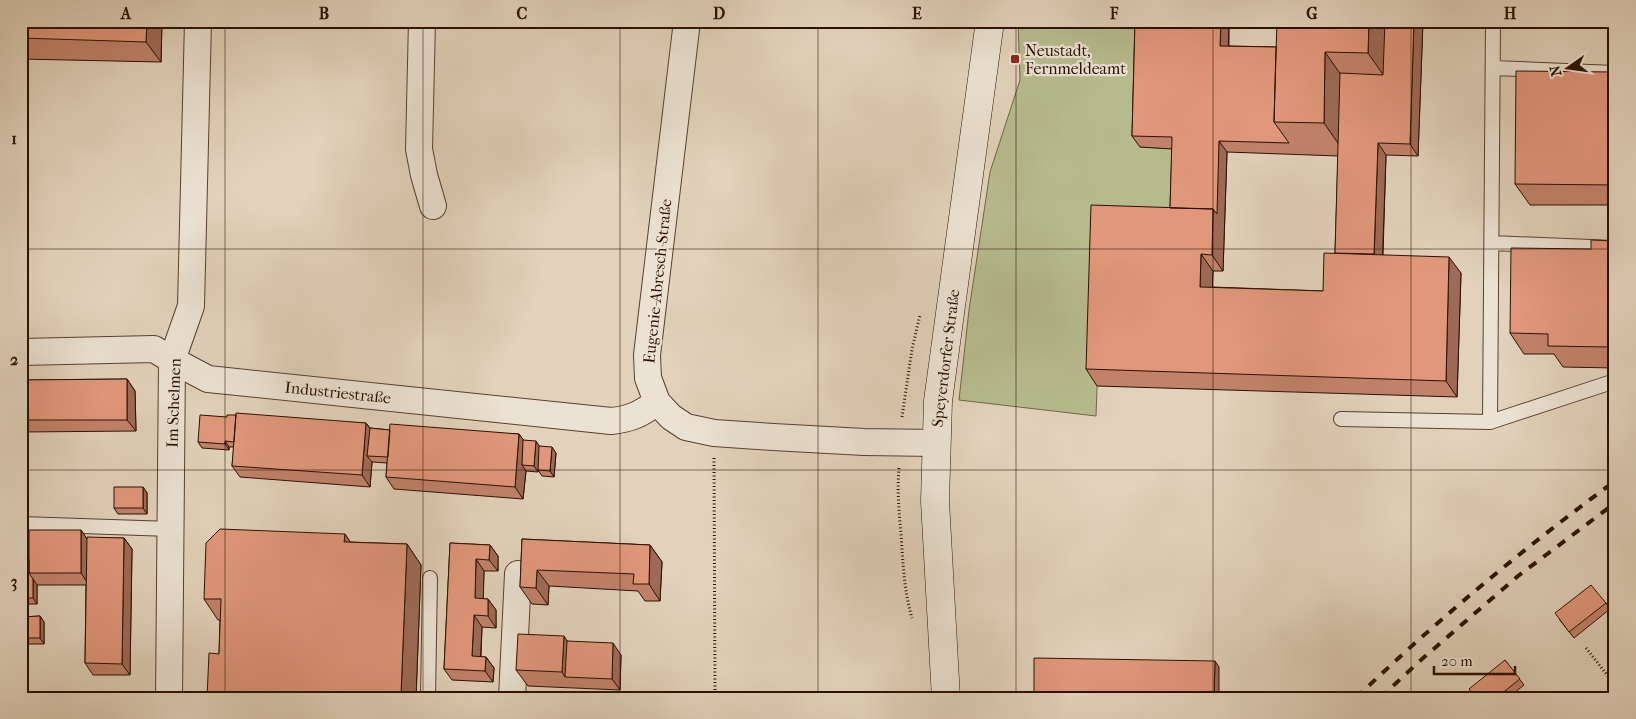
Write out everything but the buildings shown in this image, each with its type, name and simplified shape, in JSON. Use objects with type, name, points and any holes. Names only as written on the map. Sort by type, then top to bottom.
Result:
[{"type":"street","name":"Im Schelmen","points":[[169,698],[172,360],[191,306],[198,21]]},
{"type":"street","points":[[422,21],[419,149],[433,206]]},
{"type":"street","name":"Eugenie-Abresch-Straße","points":[[687,21],[648,355],[648,378],[657,402],[671,417],[686,427],[714,433],[864,442],[936,443]]},
{"type":"street","name":"Speyerdorfer Straße","points":[[946,698],[935,501],[938,401],[990,21]]},
{"type":"street","name":"Industriestraße","points":[[21,352],[154,349],[208,379],[611,422],[626,420],[641,414],[657,402]]},
{"type":"street","points":[[512,698],[518,574]]},
{"type":"lane","points":[[1490,422],[1493,21]]},
{"type":"lane","points":[[1493,68],[1615,73]]},
{"type":"lane","points":[[1492,243],[1615,248]]},
{"type":"lane","points":[[1341,419],[1490,422],[1615,380]]},
{"type":"lane","points":[[21,524],[171,529]]},
{"type":"lane","points":[[428,698],[430,578]]},
{"type":"path","points":[[714,433],[714,698]]},
{"type":"path","points":[[1586,648],[1615,685]]},
{"type":"green space","points":[[1018,21],[1144,21],[1140,147],[1180,149],[1178,224],[1103,222],[1096,416],[959,400],[969,310],[990,172],[1020,80]]},
{"type":"railway","points":[[1356,698],[1482,585],[1615,481]]},
{"type":"railway","points":[[1380,698],[1518,576],[1615,503]]},
{"type":"place","name":"Neustadt, Fernmeldeamt","points":[[1015,59]]}]
